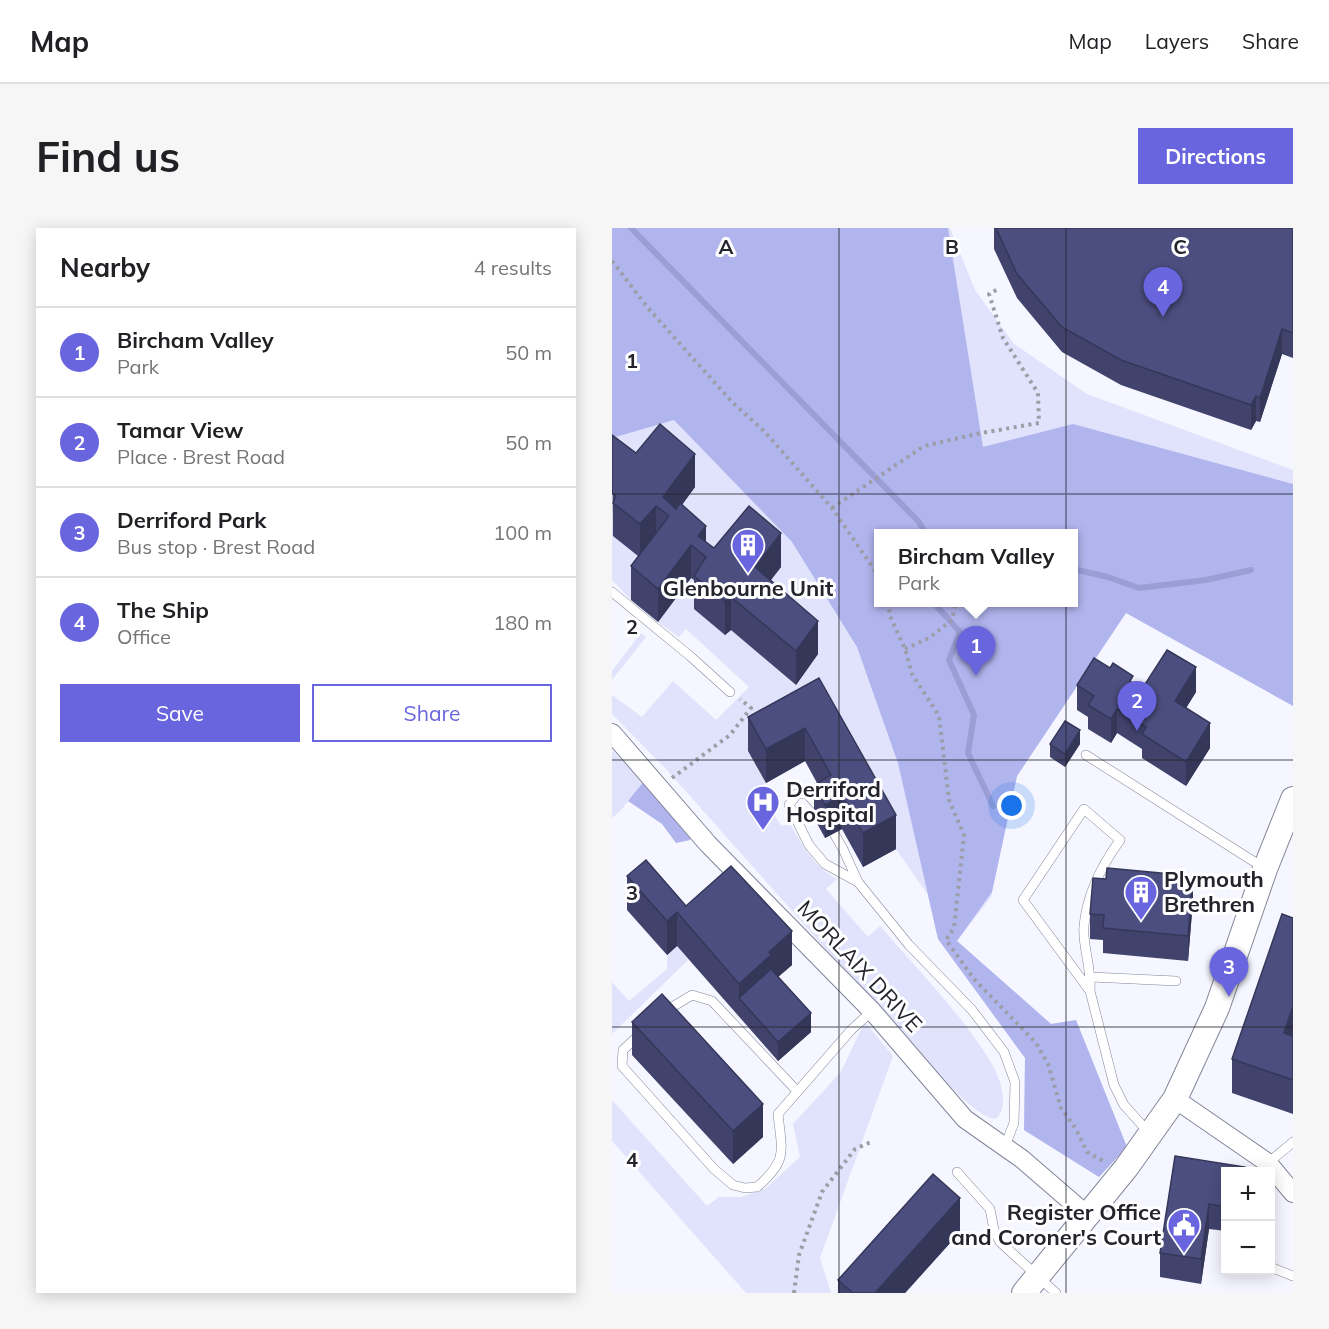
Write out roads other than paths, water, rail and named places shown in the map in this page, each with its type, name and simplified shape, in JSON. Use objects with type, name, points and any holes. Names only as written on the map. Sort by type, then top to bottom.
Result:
[{"type":"street","name":"MORLAIX DRIVE","points":[[612,733],[708,844],[872,1011],[965,1119],[1005,1146],[1088,1216]]},
{"type":"street","points":[[1031,1285],[1126,1168],[1175,1099],[1217,1008],[1265,868],[1293,799]]},
{"type":"street","points":[[1175,1099],[1268,1163],[1293,1193]]},
{"type":"lane","points":[[612,592],[730,692]]},
{"type":"lane","points":[[1086,755],[1265,868]]},
{"type":"lane","points":[[858,882],[825,864],[809,845],[789,805],[797,794],[807,794],[816,802],[843,849],[858,882],[909,945],[972,1010],[1004,1052],[1015,1082],[1014,1123],[1005,1146]]},
{"type":"lane","points":[[1090,991],[1023,900],[1084,809],[1119,840],[1101,867],[1083,927],[1091,977],[1090,991],[1114,1085],[1124,1105],[1151,1135]]},
{"type":"lane","points":[[1091,977],[1176,981]]},
{"type":"lane","points":[[655,1020],[692,995],[712,1001],[797,1091]]},
{"type":"lane","points":[[647,1028],[623,1050],[622,1066],[706,1161],[733,1185],[745,1188],[757,1187],[781,1160],[782,1147],[778,1114],[851,1030],[872,1011]]},
{"type":"lane","points":[[1268,1163],[1293,1142]]},
{"type":"lane","points":[[957,1172],[990,1209],[994,1230],[1000,1242],[1031,1285],[1056,1293]]},
{"type":"lane","points":[[1275,1269],[1293,1276]]},
{"type":"waterway","points":[[631,228],[919,522],[923,529]]},
{"type":"waterway","points":[[1078,570],[1108,577],[1139,588],[1206,580],[1251,570]]},
{"type":"waterway","points":[[938,607],[960,632],[949,660],[974,715],[968,753],[993,806]]},
{"type":"place","name":"The Ship","points":[[1163,317]]},
{"type":"place","name":"Glenbourne Unit","points":[[748,574]]},
{"type":"place","name":"Bircham Valley","points":[[976,676]]},
{"type":"place","name":"Tamar View","points":[[1137,731]]},
{"type":"place","name":"Derriford Hospital","points":[[763,831]]},
{"type":"place","name":"Plymouth Brethren","points":[[1141,921]]},
{"type":"place","name":"Derriford Park","points":[[1229,997]]},
{"type":"place","name":"Register Office and Coroner's Court","points":[[1184,1254]]}]
